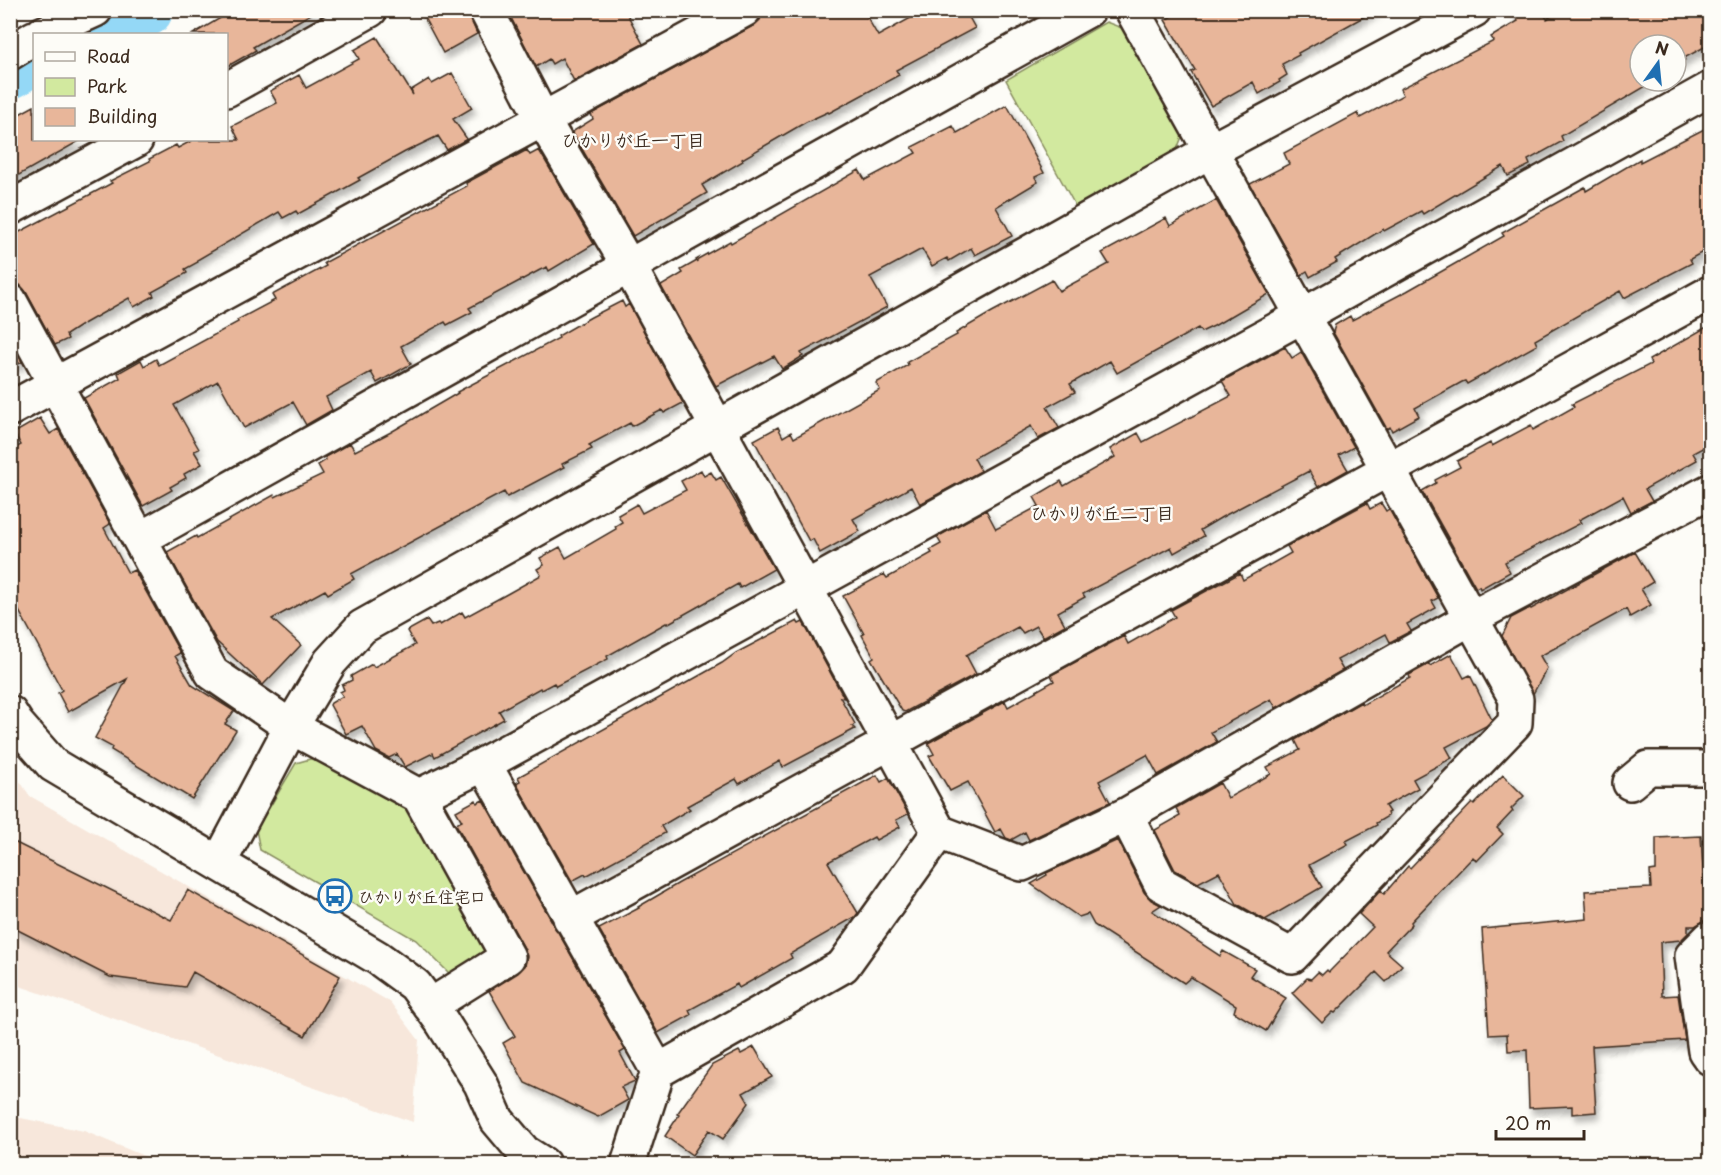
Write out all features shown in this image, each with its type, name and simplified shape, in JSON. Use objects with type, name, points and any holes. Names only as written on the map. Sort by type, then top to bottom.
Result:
[{"type":"street","points":[[44,33],[95,10]]},
{"type":"street","points":[[228,89],[370,10]]},
{"type":"street","points":[[486,10],[543,120],[630,268],[939,832],[1022,864],[1126,815],[1471,618],[1710,491]]},
{"type":"street","points":[[10,410],[744,10]]},
{"type":"street","points":[[140,539],[630,268],[1088,10]]},
{"type":"street","points":[[1126,815],[1161,884],[1292,956],[1515,723],[1516,699],[1131,10]]},
{"type":"street","points":[[219,863],[291,727],[330,662],[362,627],[1210,151],[1474,10]]},
{"type":"street","points":[[10,52],[33,39]]},
{"type":"street","points":[[419,796],[484,764],[1302,316],[1710,89]]},
{"type":"street","points":[[10,208],[134,141]]},
{"type":"street","points":[[570,918],[889,741],[1389,471],[1710,293]]},
{"type":"street","points":[[10,301],[212,673],[291,727],[419,796],[508,957],[430,1006]]},
{"type":"street","points":[[10,712],[17,724],[53,765],[378,958],[416,985],[481,1084],[497,1120],[524,1152],[543,1164]]},
{"type":"street","points":[[484,764],[658,1071]]},
{"type":"street","points":[[1630,783],[1648,768],[1710,768]]},
{"type":"street","points":[[628,1164],[658,1071],[843,966],[939,832]]},
{"type":"street","points":[[1710,938],[1692,956],[1705,1051],[1710,1058]]},
{"type":"shaded area","points":[[10,767],[30,796],[390,1002],[419,1040],[413,1122],[11,983]]},
{"type":"shaded area","points":[[11,1116],[84,1131],[163,1164],[11,1164]]},
{"type":"green space","points":[[1106,22],[1130,31],[1185,129],[1176,152],[1076,207],[1006,80]]},
{"type":"green space","points":[[317,757],[420,815],[501,954],[456,980],[416,940],[260,850],[256,830],[296,763]]},
{"type":"building","points":[[234,10],[318,10],[253,47],[256,50],[228,66],[228,33],[195,33]]},
{"type":"building","points":[[420,10],[467,10],[477,34],[443,53]]},
{"type":"building","points":[[507,10],[625,10],[643,44],[574,81],[562,58],[552,64],[549,59],[536,67]]},
{"type":"building","points":[[767,10],[863,10],[878,36],[925,10],[965,10],[975,28],[896,70],[899,75],[829,113],[806,122],[742,159],[743,161],[702,185],[707,193],[633,236],[572,132],[593,119],[591,114],[753,26]]},
{"type":"building","points":[[1182,10],[1376,10],[1282,64],[1287,75],[1279,80],[1280,82],[1259,94],[1253,82],[1211,106],[1191,72],[1195,70],[1165,20]]},
{"type":"building","points":[[1511,10],[1541,10],[1547,19],[1561,10],[1710,10],[1710,44],[1688,56],[1688,33],[1628,33],[1628,93],[1634,93],[1561,136],[1563,141],[1528,160],[1530,165],[1508,176],[1503,166],[1423,214],[1421,211],[1384,231],[1383,229],[1335,259],[1337,262],[1310,277],[1307,271],[1301,275],[1250,184],[1289,164],[1284,153],[1358,113],[1360,118],[1403,95],[1400,89],[1494,41],[1491,37],[1518,21]]},
{"type":"building","points":[[377,37],[413,95],[411,90],[429,79],[432,84],[452,73],[472,108],[453,119],[467,139],[447,150],[438,136],[358,178],[360,180],[298,214],[296,211],[283,218],[279,212],[197,260],[198,262],[185,269],[187,273],[152,292],[154,296],[134,307],[129,298],[80,326],[66,335],[68,339],[55,345],[26,292],[20,285],[10,282],[10,237],[112,183],[110,181],[176,145],[178,148],[191,141],[239,140],[232,126],[277,103],[270,91],[299,75],[306,88],[359,59],[354,50]]},
{"type":"building","points":[[1007,105],[1044,173],[1035,177],[1038,182],[996,207],[1012,236],[975,255],[971,248],[949,261],[947,258],[932,266],[922,249],[870,277],[887,307],[801,353],[803,356],[782,369],[774,356],[716,386],[661,286],[683,273],[681,270],[696,260],[730,241],[731,243],[859,170],[865,180],[916,153],[912,147],[953,126],[957,133]]},
{"type":"building","points":[[33,107],[33,141],[79,141],[10,180],[10,119]]},
{"type":"building","points":[[1710,126],[1710,248],[1690,259],[1692,263],[1624,298],[1620,291],[1535,340],[1537,345],[1467,384],[1465,381],[1462,382],[1415,408],[1419,416],[1392,431],[1390,427],[1387,429],[1333,332],[1335,325],[1350,316],[1352,320],[1407,291],[1504,236],[1502,233],[1585,187],[1586,191],[1640,159],[1640,162]]},
{"type":"building","points":[[527,150],[530,155],[539,150],[594,244],[549,271],[547,267],[540,270],[469,308],[472,312],[447,325],[445,322],[401,346],[411,364],[377,383],[371,372],[326,397],[332,410],[306,425],[293,402],[244,428],[218,381],[174,405],[199,449],[194,451],[202,464],[184,474],[186,478],[170,487],[172,490],[143,506],[84,398],[120,378],[118,373],[141,360],[144,366],[156,359],[159,365],[238,322],[237,320],[275,300],[272,295],[326,266],[324,263],[467,186],[466,183]]},
{"type":"building","points":[[1216,200],[1269,294],[1214,326],[1201,332],[1198,328],[1117,373],[1110,361],[1070,384],[1075,392],[1047,407],[1059,428],[1038,439],[1031,426],[974,458],[981,471],[920,504],[911,487],[853,519],[860,531],[820,553],[813,539],[809,541],[754,440],[778,427],[783,437],[791,432],[794,438],[880,390],[876,383],[992,312],[1052,280],[1059,291],[1109,264],[1102,253],[1166,218],[1170,226]]},
{"type":"building","points":[[622,301],[625,307],[629,304],[683,403],[664,413],[662,410],[632,426],[630,423],[589,445],[592,449],[562,464],[564,467],[507,497],[504,492],[351,574],[354,579],[328,594],[325,590],[272,619],[301,645],[263,685],[217,642],[167,552],[274,495],[275,497],[323,474],[318,465],[326,460],[325,457],[350,443],[355,451]]},
{"type":"building","points":[[1710,325],[1710,444],[1693,453],[1697,460],[1645,489],[1652,501],[1631,512],[1623,496],[1579,520],[1581,523],[1505,562],[1510,572],[1480,589],[1479,586],[1476,588],[1422,491],[1436,483],[1435,480],[1460,467],[1457,461],[1490,443],[1492,446],[1531,425],[1533,430],[1574,407],[1572,404],[1651,364],[1649,360]]},
{"type":"building","points":[[10,341],[22,362],[10,368]]},
{"type":"building","points":[[1285,347],[1292,358],[1301,352],[1354,447],[1339,455],[1348,470],[1318,487],[1309,471],[1222,517],[1200,530],[1204,536],[1174,553],[1171,547],[1083,594],[1085,597],[1058,612],[1065,625],[1043,637],[1036,626],[1023,633],[1018,627],[966,655],[976,674],[905,712],[902,711],[871,659],[874,657],[862,635],[864,634],[843,596],[884,574],[887,578],[932,553],[930,550],[941,544],[937,537],[986,510],[996,529],[1039,506],[1034,497],[1061,481],[1064,486],[1115,457],[1110,449],[1138,433],[1143,442],[1231,396],[1222,381]]},
{"type":"building","points":[[40,418],[50,434],[58,429],[110,524],[104,528],[128,573],[134,570],[180,653],[175,656],[192,685],[234,711],[225,724],[236,730],[192,799],[95,738],[127,679],[68,712],[58,693],[62,690],[18,609],[10,613],[10,451],[21,445],[14,433]]},
{"type":"building","points":[[701,470],[704,476],[711,472],[716,480],[721,477],[774,569],[740,588],[738,584],[607,656],[608,659],[556,686],[554,683],[541,690],[540,688],[499,711],[504,719],[435,757],[433,753],[405,767],[397,754],[389,758],[376,751],[362,726],[346,734],[331,703],[343,696],[340,692],[344,690],[342,685],[352,680],[351,676],[372,664],[374,667],[415,645],[407,631],[427,620],[431,626],[438,623],[440,625],[462,612],[465,617],[507,594],[541,575],[537,569],[544,565],[540,558],[560,547],[566,558],[616,529],[615,526],[622,522],[618,515],[637,504],[642,513],[686,490],[681,481]]},
{"type":"building","points":[[1367,503],[1370,509],[1381,503],[1386,511],[1389,509],[1438,598],[1432,601],[1436,608],[1407,624],[1411,631],[1390,642],[1386,634],[1337,660],[1343,670],[1276,708],[1271,699],[1211,732],[1217,742],[1158,775],[1147,755],[1099,781],[1110,802],[1029,840],[1025,832],[1011,840],[1006,838],[1001,829],[995,832],[968,782],[950,791],[929,756],[934,754],[928,743],[1005,701],[1008,707],[1054,681],[1051,675],[1124,636],[1128,644],[1175,617],[1171,610],[1240,573],[1243,580],[1291,553],[1287,546]]},
{"type":"building","points":[[1635,552],[1653,582],[1641,589],[1651,605],[1630,617],[1626,609],[1540,656],[1547,668],[1533,694],[1502,636],[1511,618]]},
{"type":"building","points":[[797,621],[799,624],[803,622],[844,698],[840,697],[855,724],[852,726],[855,729],[783,767],[780,761],[739,784],[736,779],[687,806],[690,809],[661,826],[665,833],[586,876],[585,874],[572,881],[516,783],[520,781],[518,777],[736,653]]},
{"type":"building","points":[[1451,654],[1464,678],[1470,675],[1492,720],[1486,726],[1446,747],[1452,758],[1413,779],[1418,788],[1385,806],[1389,812],[1388,816],[1376,823],[1377,825],[1346,841],[1348,844],[1309,865],[1322,887],[1265,920],[1237,904],[1219,872],[1198,883],[1175,870],[1155,830],[1180,816],[1176,808],[1220,783],[1228,798],[1271,774],[1267,767],[1300,750],[1295,740],[1361,702],[1362,705],[1410,678],[1409,675]]},
{"type":"building","points":[[877,775],[881,782],[888,778],[908,814],[896,820],[900,827],[876,840],[874,837],[828,862],[858,913],[855,917],[790,954],[792,958],[739,988],[737,984],[689,1010],[691,1015],[658,1033],[599,929]]},
{"type":"building","points":[[1503,775],[1524,796],[1497,828],[1503,834],[1477,861],[1473,857],[1386,951],[1402,965],[1386,982],[1376,972],[1322,1023],[1292,993],[1307,978],[1311,979],[1318,972],[1322,975],[1327,970],[1329,972],[1373,927],[1359,914],[1381,890],[1384,894],[1408,866],[1410,868],[1472,803],[1474,805]]},
{"type":"building","points":[[476,800],[477,803],[483,800],[625,1050],[620,1053],[635,1081],[621,1087],[628,1100],[598,1117],[525,1083],[503,1043],[515,1036],[489,991],[518,973],[525,966],[527,956],[456,824],[462,821],[456,811]]},
{"type":"building","points":[[1701,836],[1706,920],[1695,926],[1688,926],[1688,933],[1681,940],[1660,942],[1662,996],[1678,995],[1685,1040],[1592,1046],[1596,1112],[1572,1114],[1572,1106],[1529,1108],[1527,1050],[1508,1051],[1507,1034],[1489,1035],[1482,929],[1587,919],[1585,891],[1651,888],[1650,871],[1656,870],[1656,838]]},
{"type":"building","points":[[10,840],[171,920],[188,890],[340,976],[305,1036],[193,972],[185,987],[110,977],[10,926]]},
{"type":"building","points":[[1118,840],[1144,892],[1151,900],[1161,905],[1152,911],[1220,956],[1223,951],[1255,969],[1250,976],[1286,998],[1266,1031],[1234,1012],[1236,1005],[1191,977],[1184,983],[1094,925],[1088,914],[1079,917],[1031,884],[1047,875],[1046,873]]},
{"type":"building","points":[[754,1047],[772,1077],[743,1093],[749,1103],[723,1139],[709,1130],[692,1155],[665,1136],[679,1115],[677,1114],[712,1065],[739,1051],[741,1054]]},
{"type":"waterway","points":[[91,33],[146,10]]},
{"type":"waterway","points":[[10,72],[33,58]]},
{"type":"place","name":"ひかりが丘住宅口","points":[[335,896]]},
{"type":"district","name":"ひかりが丘一丁目","points":[[633,139]]},
{"type":"district","name":"ひかりが丘二丁目","points":[[1102,512]]}]
